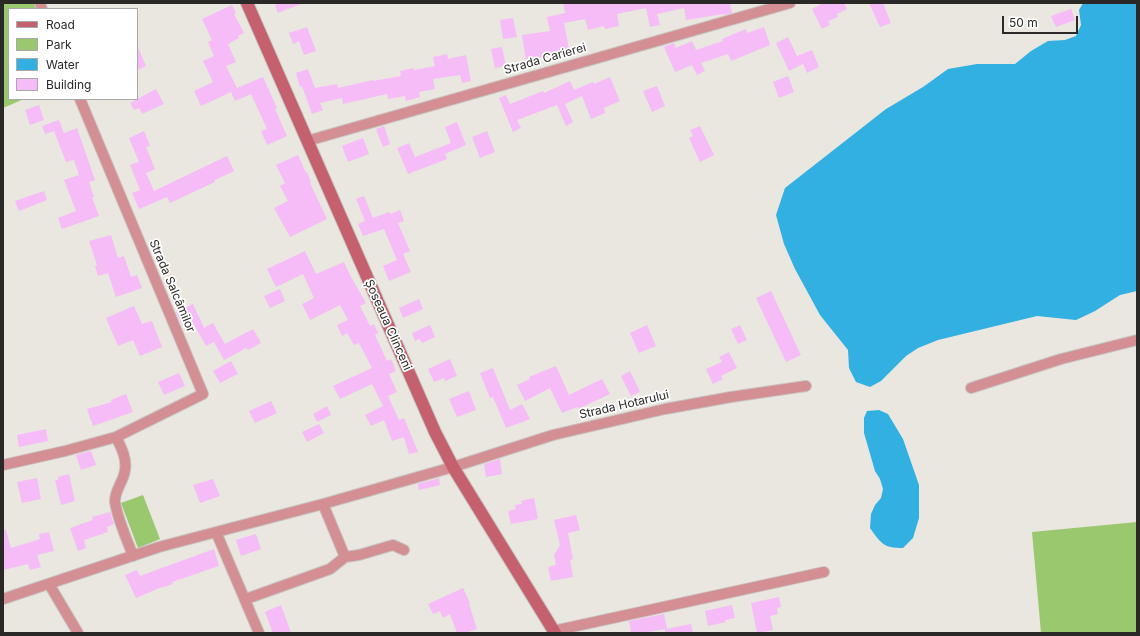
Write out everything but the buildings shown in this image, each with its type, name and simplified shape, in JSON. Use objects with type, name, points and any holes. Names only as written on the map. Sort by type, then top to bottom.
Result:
[{"type":"main road","name":"Șoseaua Clinceni","points":[[247,3],[435,432],[453,467],[554,632]]},
{"type":"street","name":"Strada Carierei","points":[[307,141],[771,6],[790,3]]},
{"type":"street","name":"Strada Salcâmilor","points":[[80,100],[203,394],[116,437]]},
{"type":"street","points":[[971,388],[1061,359],[1137,340]]},
{"type":"street","name":"Strada Hotarului","points":[[3,599],[158,547],[323,504],[453,467],[553,435],[665,409],[724,398],[806,386]]},
{"type":"street","points":[[3,465],[65,451],[116,437],[125,458],[125,470],[115,501],[122,527],[133,556]]},
{"type":"street","points":[[323,504],[345,557]]},
{"type":"street","points":[[216,532],[246,599],[259,633]]},
{"type":"street","points":[[246,599],[330,569],[345,557],[359,555],[393,545],[404,550]]},
{"type":"street","points":[[554,632],[824,572]]},
{"type":"street","points":[[49,584],[78,633]]},
{"type":"green space","points":[[3,3],[37,3],[39,8],[8,8],[8,100],[22,100],[3,108]]},
{"type":"green space","points":[[143,495],[160,539],[138,548],[121,503]]},
{"type":"green space","points":[[1137,522],[1137,633],[1041,633],[1032,532]]},
{"type":"water","points":[[1083,3],[1137,3],[1137,291],[1120,295],[1095,311],[1076,320],[1037,316],[938,340],[918,348],[906,356],[881,381],[870,387],[856,382],[849,368],[848,350],[820,315],[795,269],[784,244],[776,215],[785,188],[886,109],[923,87],[948,69],[977,64],[1015,64],[1031,51],[1048,41],[1065,40],[1076,36],[1081,25],[1079,10]]},
{"type":"water","points":[[879,410],[888,414],[903,439],[919,485],[919,518],[913,538],[903,548],[891,547],[883,544],[870,528],[871,514],[875,505],[881,498],[883,489],[880,479],[875,471],[864,433],[864,418],[867,411]]}]
